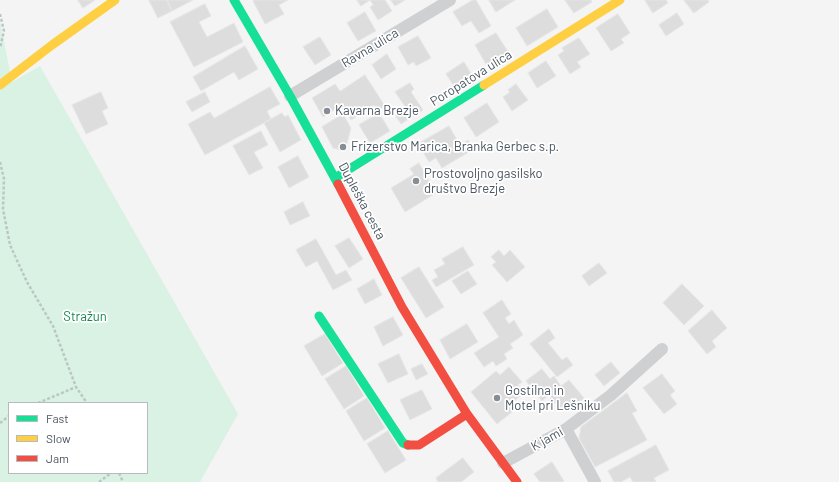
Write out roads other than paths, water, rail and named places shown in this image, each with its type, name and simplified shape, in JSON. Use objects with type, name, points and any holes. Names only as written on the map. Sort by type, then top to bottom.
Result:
[{"type":"street","points":[[0,85],[52,45],[115,0]]},
{"type":"street","name":"Dupleška cesta","points":[[234,0],[290,96],[402,306],[467,414],[517,482]]},
{"type":"street","name":"Ravna ulica","points":[[290,96],[450,0]]},
{"type":"street","name":"Poropatova ulica","points":[[335,178],[620,0]]},
{"type":"street","points":[[319,316],[403,443],[410,446],[418,445],[467,414]]},
{"type":"street","name":"K jami","points":[[503,463],[566,429],[611,396],[662,349]]},
{"type":"street","points":[[566,429],[595,482]]},
{"type":"place","name":"Kavarna Brezje","points":[[327,111]]},
{"type":"place","name":"Frizerstvo Marica, Branka Gerbec s.p.","points":[[343,147]]},
{"type":"place","name":"Prostovoljno gasilsko društvo Brezje","points":[[416,181]]},
{"type":"place","name":"Gostilna in Motel pri Lešniku","points":[[497,398]]},
{"type":"park label","name":"Stražun","points":[[85,317]]}]
